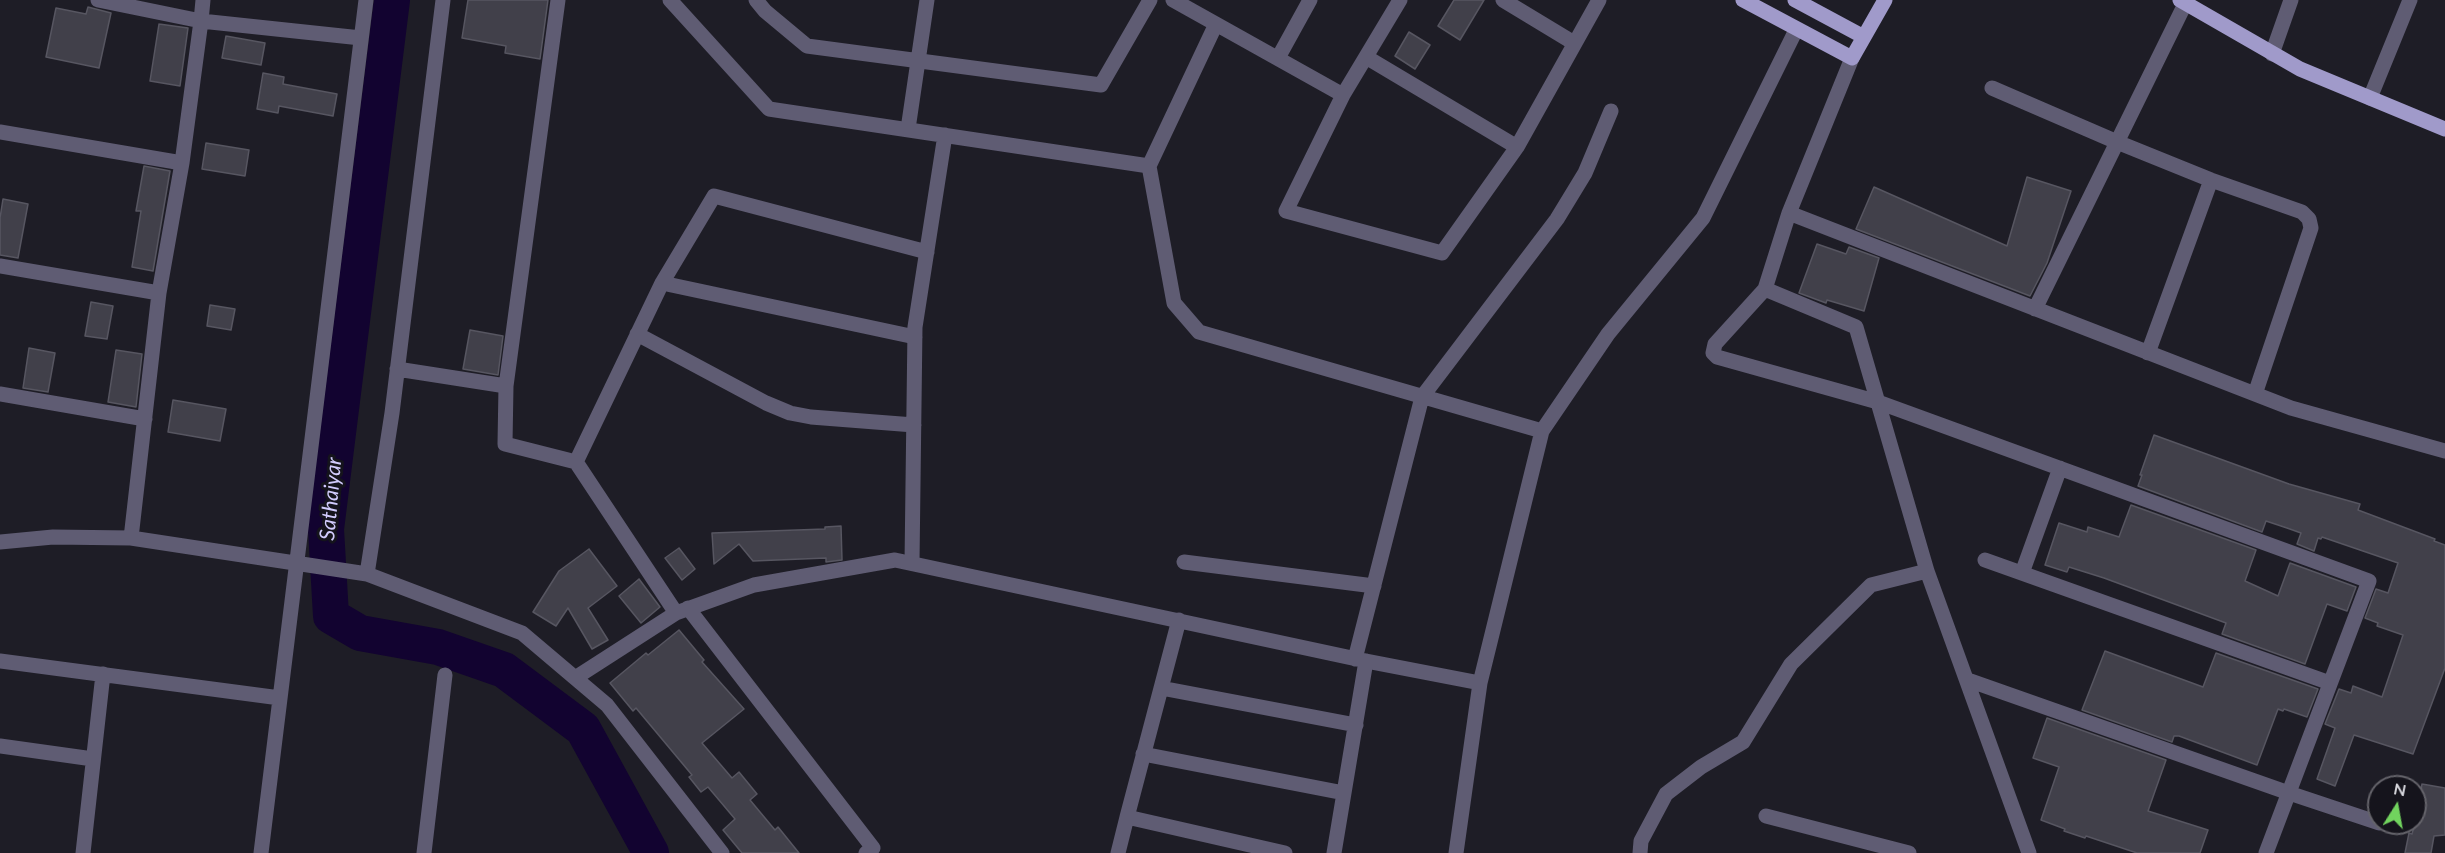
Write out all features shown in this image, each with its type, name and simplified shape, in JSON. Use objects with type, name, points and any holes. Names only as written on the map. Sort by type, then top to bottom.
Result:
[{"type":"main road","points":[[1743,0],[1852,58],[1885,0]]},
{"type":"main road","points":[[1795,0],[1864,37]]},
{"type":"main road","points":[[2184,1],[2300,69],[2445,129]]},
{"type":"street","points":[[98,0],[201,21],[361,38]]},
{"type":"street","points":[[131,538],[159,293],[182,163],[203,0]]},
{"type":"street","points":[[261,853],[366,0]]},
{"type":"street","points":[[360,573],[397,369],[443,0]]},
{"type":"street","points":[[558,0],[506,386],[505,444],[576,462],[682,610],[873,848],[866,853]]},
{"type":"street","points":[[670,0],[769,109],[1149,166]]},
{"type":"street","points":[[756,0],[807,46],[1101,85],[1150,0]]},
{"type":"street","points":[[908,129],[927,0]]},
{"type":"street","points":[[1173,0],[1343,95]]},
{"type":"street","points":[[1278,58],[1310,0]]},
{"type":"street","points":[[1400,0],[1343,95],[1286,211],[1442,253],[1518,147],[1599,0]]},
{"type":"street","points":[[1503,0],[1574,43]]},
{"type":"street","points":[[2272,54],[2291,0]]},
{"type":"street","points":[[2370,98],[2410,0]]},
{"type":"street","points":[[2036,309],[2184,1]]},
{"type":"street","points":[[1216,24],[1149,166],[1174,303],[1199,332],[1542,431]]},
{"type":"street","points":[[1456,853],[1480,684],[1542,431],[1608,334],[1703,218],[1796,30]]},
{"type":"street","points":[[1366,57],[1518,147]]},
{"type":"street","points":[[1852,58],[1789,213],[1764,289],[1715,344],[1713,353],[1717,357],[1878,402],[2369,581],[2266,853]]},
{"type":"street","points":[[1992,88],[2211,180],[2302,212],[2309,219],[2311,228],[2255,394]]},
{"type":"street","points":[[1334,853],[1356,725],[1360,660],[1374,586],[1422,397],[1557,219],[1585,173],[1611,111]]},
{"type":"street","points":[[0,132],[182,163]]},
{"type":"street","points":[[912,563],[915,337],[945,135]]},
{"type":"street","points":[[2148,353],[2211,180]]},
{"type":"street","points":[[576,462],[662,283],[714,195],[927,252]]},
{"type":"street","points":[[1789,213],[2291,408],[2445,451]]},
{"type":"street","points":[[0,266],[159,293]]},
{"type":"street","points":[[662,283],[915,337]]},
{"type":"street","points":[[1764,289],[1856,327],[1927,571],[2029,853]]},
{"type":"street","points":[[637,334],[766,404],[790,413],[811,417],[914,425]]},
{"type":"street","points":[[397,369],[506,386]]},
{"type":"street","points":[[0,394],[145,419]]},
{"type":"street","points":[[2022,573],[2060,468]]},
{"type":"street","points":[[0,542],[53,537],[131,538],[360,573],[522,633],[607,705],[722,853]]},
{"type":"street","points":[[575,678],[682,610],[754,585],[895,560],[1480,684]]},
{"type":"street","points":[[1985,560],[2330,683]]},
{"type":"street","points":[[1184,562],[1374,586]]},
{"type":"street","points":[[1640,853],[1641,841],[1666,794],[1701,767],[1743,742],[1791,664],[1871,585],[1927,571]]},
{"type":"street","points":[[1118,853],[1179,620]]},
{"type":"street","points":[[0,662],[280,698]]},
{"type":"street","points":[[83,853],[103,674]]},
{"type":"street","points":[[424,853],[445,675]]},
{"type":"street","points":[[1968,680],[2367,819]]},
{"type":"street","points":[[1161,688],[1356,725]]},
{"type":"street","points":[[0,746],[93,759]]},
{"type":"street","points":[[1143,754],[1344,793]]},
{"type":"street","points":[[1766,816],[1910,853]]},
{"type":"street","points":[[1127,817],[1286,853]]},
{"type":"building","points":[[468,0],[548,0],[540,59],[505,53],[506,46],[462,38]]},
{"type":"building","points":[[1454,0],[1484,0],[1460,40],[1438,26]]},
{"type":"building","points":[[88,7],[111,13],[99,68],[46,57],[56,8],[86,14]]},
{"type":"building","points":[[159,24],[188,28],[180,86],[150,81]]},
{"type":"building","points":[[1409,32],[1430,45],[1415,69],[1395,56]]},
{"type":"building","points":[[226,36],[265,43],[261,65],[222,58]]},
{"type":"building","points":[[263,73],[284,77],[283,84],[337,94],[333,116],[279,106],[278,113],[257,109]]},
{"type":"building","points":[[206,143],[249,150],[245,176],[202,169]]},
{"type":"building","points":[[144,166],[170,171],[153,271],[132,267],[141,211],[136,211]]},
{"type":"building","points":[[2027,177],[2071,191],[2047,263],[2030,296],[1856,229],[1874,187],[2007,246]]},
{"type":"building","points":[[3,199],[28,204],[18,258],[0,255],[0,218]]},
{"type":"building","points":[[1817,244],[1846,254],[1849,247],[1879,258],[1864,311],[1827,300],[1826,303],[1799,293]]},
{"type":"building","points":[[91,302],[113,306],[107,339],[85,336]]},
{"type":"building","points":[[210,305],[235,309],[231,330],[207,326]]},
{"type":"building","points":[[470,330],[503,336],[498,375],[463,369]]},
{"type":"building","points":[[29,348],[55,353],[48,392],[23,388]]},
{"type":"building","points":[[116,350],[142,354],[136,407],[108,402]]},
{"type":"building","points":[[173,400],[226,409],[220,441],[168,432]]},
{"type":"building","points":[[2154,435],[2289,484],[2360,504],[2358,510],[2435,539],[2434,541],[2445,545],[2445,668],[2413,754],[2354,735],[2335,786],[2317,779],[2335,728],[2325,724],[2339,689],[2351,693],[2353,686],[2382,697],[2403,635],[2377,626],[2378,623],[2365,618],[2376,589],[2388,593],[2398,563],[2322,537],[2318,538],[2314,551],[2297,544],[2301,533],[2266,521],[2262,532],[2138,486]]},
{"type":"building","points":[[2131,505],[2256,550],[2245,581],[2278,596],[2290,563],[2356,587],[2347,611],[2327,604],[2305,664],[2222,634],[2226,623],[2104,578],[2069,567],[2067,572],[2045,565],[2059,523],[2087,532],[2088,527],[2119,537]]},
{"type":"building","points":[[841,526],[842,560],[826,562],[826,558],[753,561],[739,544],[714,564],[712,533],[825,529],[825,527]]},
{"type":"building","points":[[679,548],[695,569],[682,580],[665,558]]},
{"type":"building","points":[[589,549],[617,586],[588,608],[608,640],[592,649],[568,608],[556,626],[533,612],[559,571]]},
{"type":"building","points":[[639,579],[660,607],[641,623],[619,596]]},
{"type":"building","points":[[679,630],[704,660],[702,662],[744,709],[702,743],[732,778],[739,772],[757,794],[750,800],[775,830],[778,827],[799,853],[742,853],[723,830],[735,819],[708,787],[701,792],[689,777],[692,775],[636,708],[633,711],[610,683],[646,653],[648,655]]},
{"type":"building","points":[[2105,651],[2203,687],[2216,653],[2318,689],[2307,717],[2278,709],[2257,765],[2179,736],[2174,736],[2172,742],[2082,710]]},
{"type":"building","points":[[2047,718],[2166,760],[2148,811],[2208,830],[2200,853],[2137,853],[2064,831],[2065,829],[2041,820],[2059,767],[2033,758]]},
{"type":"building","points":[[2427,785],[2445,788],[2445,835],[2434,836],[2431,853],[2405,853],[2409,835],[2427,835]]},
{"type":"waterway","name":"Sathaiyar","points":[[392,0],[326,529],[331,616],[360,633],[438,647],[504,670],[583,729],[651,853]]}]
